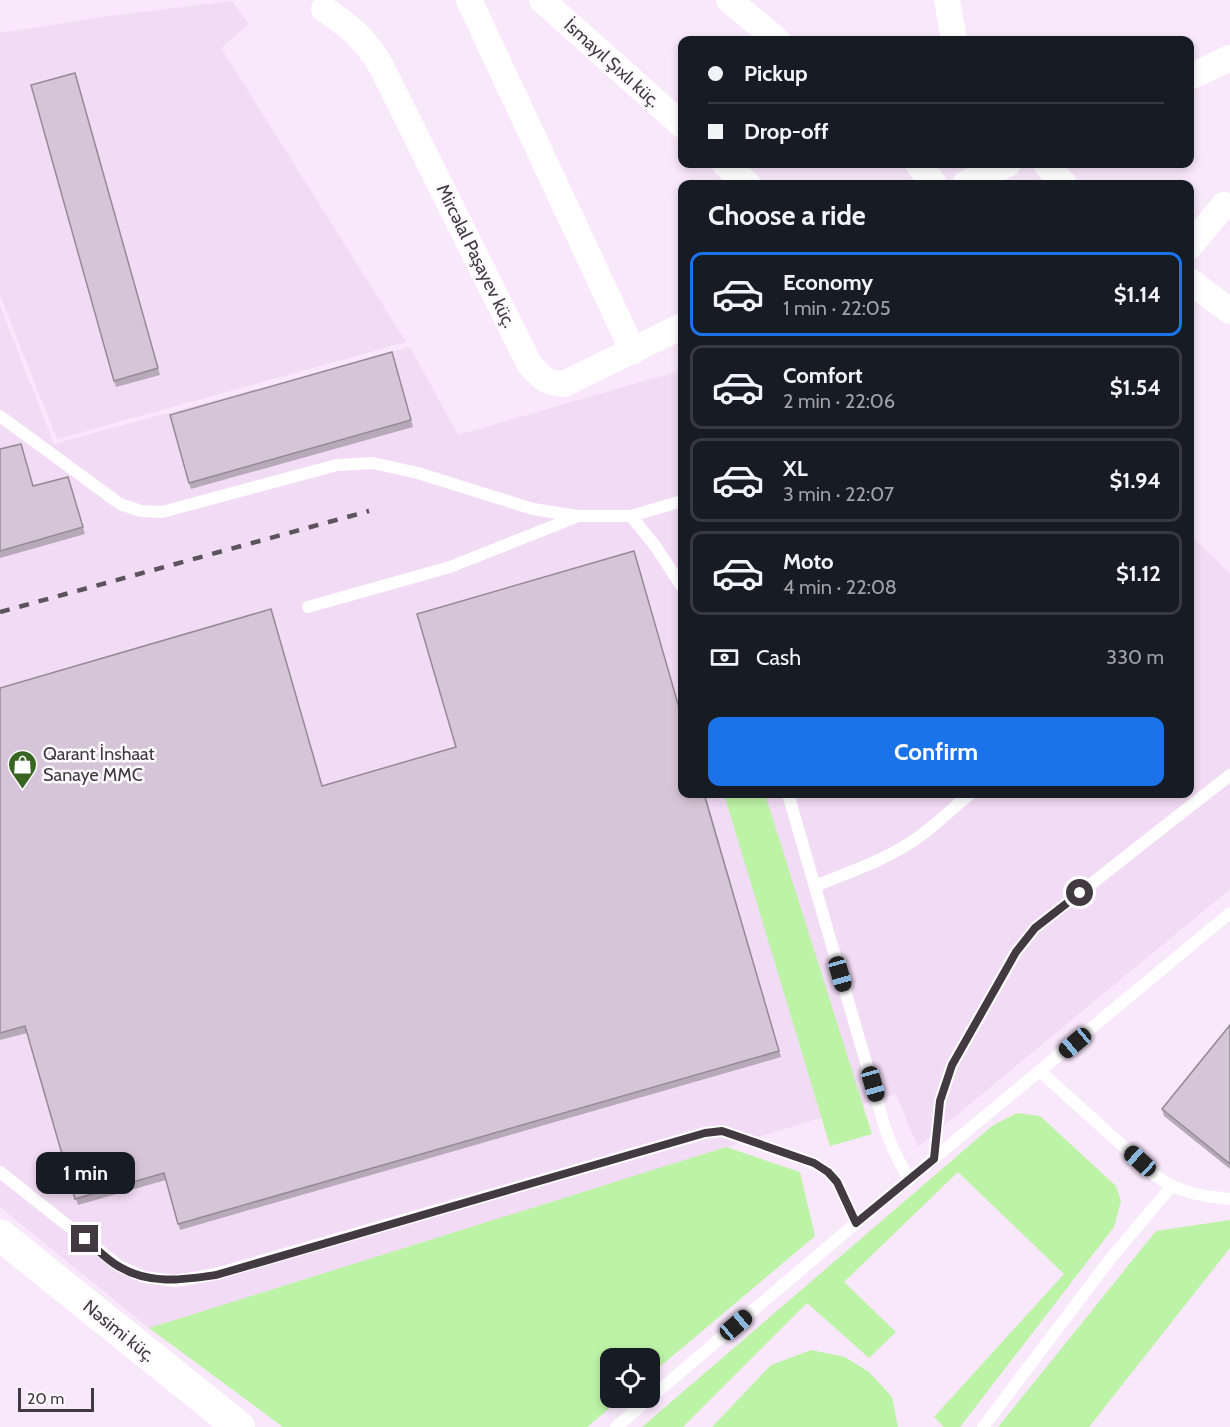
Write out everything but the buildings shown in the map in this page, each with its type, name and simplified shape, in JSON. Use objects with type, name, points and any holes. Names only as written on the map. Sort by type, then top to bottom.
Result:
[{"type":"street","points":[[469,0],[633,351]]},
{"type":"street","name":"İsmayıl Şıxlı küç.","points":[[542,0],[678,122]]},
{"type":"street","points":[[729,0],[772,36]]},
{"type":"street","points":[[946,0],[953,36]]},
{"type":"street","name":"Mircəlal Paşayev küç.","points":[[324,9],[369,45],[530,365],[544,380],[553,384],[564,384],[678,328]]},
{"type":"street","points":[[1194,75],[1229,59]]},
{"type":"street","points":[[730,168],[743,180]]},
{"type":"street","points":[[921,168],[931,180]]},
{"type":"street","points":[[1050,168],[1060,180]]},
{"type":"street","points":[[1194,241],[1224,206]]},
{"type":"street","points":[[1194,284],[1230,311]]},
{"type":"street","name":"Nəsimi küç.","points":[[0,1235],[239,1427]]},
{"type":"lane","points":[[0,416],[120,504],[141,511],[162,512],[337,465],[373,463],[418,473],[532,509],[577,516],[631,516],[678,502]]},
{"type":"lane","points":[[308,607],[450,567],[577,516]]},
{"type":"lane","points":[[631,516],[656,547],[678,580]]},
{"type":"lane","points":[[934,1159],[940,1101],[952,1065],[1016,952],[1035,928],[1230,775]]},
{"type":"lane","points":[[789,798],[885,1128],[909,1180]]},
{"type":"lane","points":[[815,886],[894,852],[923,834],[965,798]]},
{"type":"lane","points":[[616,1427],[856,1223],[1041,1072],[1230,913]]},
{"type":"lane","points":[[1041,1072],[1171,1187],[1198,1196],[1230,1199]]},
{"type":"lane","points":[[0,1172],[119,1266],[144,1278],[175,1281],[216,1275],[705,1133],[722,1131],[814,1163],[828,1172],[837,1182],[856,1223]]},
{"type":"lane","points":[[983,1427],[1111,1258],[1171,1187]]},
{"type":"shaded area","points":[[232,1],[249,24],[221,48],[406,342],[57,439],[0,295],[0,33]]},
{"type":"shaded area","points":[[0,306],[54,444],[410,347],[458,435],[678,371],[678,798],[1194,798],[1194,539],[1230,574],[1230,889],[918,1147],[896,1094],[149,1328],[0,1207]]},
{"type":"green space","points":[[725,798],[766,798],[872,1134],[830,1146]]},
{"type":"green space","points":[[1017,1113],[1040,1116],[1116,1186],[1121,1201],[1114,1227],[960,1427],[944,1427],[934,1417],[1064,1274],[958,1172],[844,1282],[896,1332],[869,1358],[807,1303],[683,1427],[642,1427],[992,1126]]},
{"type":"green space","points":[[726,1147],[800,1172],[815,1236],[660,1367],[660,1348],[600,1348],[600,1408],[610,1408],[587,1427],[283,1427],[149,1328]]},
{"type":"green space","points":[[1230,1220],[1230,1248],[1089,1427],[998,1427],[1156,1231]]},
{"type":"green space","points":[[811,1350],[845,1357],[869,1372],[892,1397],[898,1427],[712,1427],[771,1365]]},
{"type":"railway","points":[[0,612],[369,511]]},
{"type":"place","name":"Qarant İnshaat Sanaye MMC","points":[[22,790]]},
{"type":"route","points":[[85,1239],[119,1266],[144,1278],[175,1281],[216,1275],[705,1133],[722,1131],[814,1163],[828,1172],[837,1182],[856,1223],[934,1159],[940,1101],[952,1065],[1016,952],[1035,928],[1080,893]]}]
